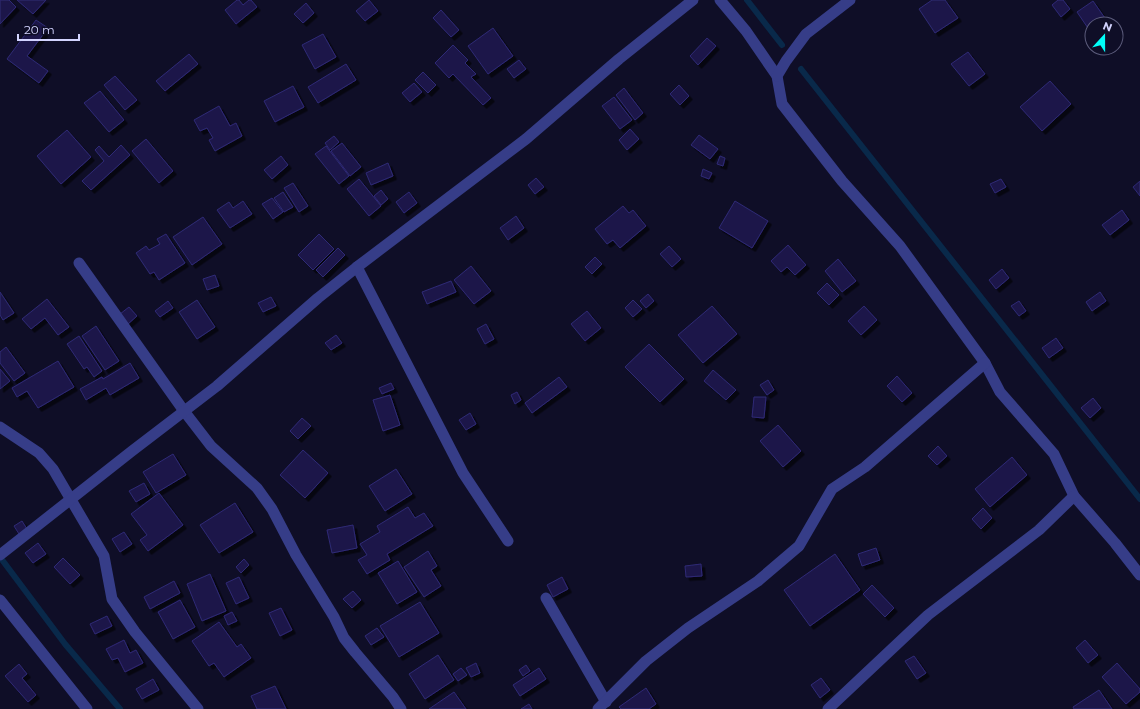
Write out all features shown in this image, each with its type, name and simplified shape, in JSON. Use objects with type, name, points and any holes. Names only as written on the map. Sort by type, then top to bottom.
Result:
[{"type":"street","points":[[2,553],[184,410],[217,386],[318,298],[526,138],[619,59],[693,0]]},
{"type":"street","points":[[720,0],[746,31],[777,76],[782,104],[842,181],[900,246],[985,364],[1000,392],[1054,454],[1074,496],[1115,543],[1140,575]]},
{"type":"street","points":[[777,76],[806,34],[850,0]]},
{"type":"street","points":[[80,263],[211,446],[257,488],[272,508],[344,638],[393,697],[401,709]]},
{"type":"street","points":[[358,267],[463,472],[508,541]]},
{"type":"street","points":[[546,598],[602,706],[646,661],[688,628],[758,581],[799,546],[832,489],[865,467],[985,364]]},
{"type":"street","points":[[0,427],[39,453],[53,469],[104,556],[112,599],[135,632],[198,709]]},
{"type":"street","points":[[828,709],[928,615],[1039,530],[1074,496]]},
{"type":"street","points":[[0,600],[87,709]]},
{"type":"building","points":[[0,0],[9,0],[16,7],[0,24]]},
{"type":"building","points":[[17,0],[46,0],[33,14]]},
{"type":"building","points":[[239,0],[243,5],[251,0],[257,7],[236,24],[225,10]]},
{"type":"building","points":[[369,0],[378,11],[365,21],[356,11]]},
{"type":"building","points":[[932,0],[945,0],[958,18],[935,33],[919,9]]},
{"type":"building","points":[[1058,0],[1063,0],[1070,9],[1061,17],[1052,5]]},
{"type":"building","points":[[1093,1],[1103,16],[1084,16],[1084,22],[1077,12]]},
{"type":"building","points":[[306,3],[314,13],[303,23],[294,14]]},
{"type":"building","points":[[441,10],[459,30],[451,37],[433,18]]},
{"type":"building","points":[[36,20],[48,28],[27,56],[48,71],[39,83],[7,59]]},
{"type":"building","points":[[493,28],[513,56],[488,74],[468,46]]},
{"type":"building","points":[[323,34],[336,57],[315,69],[302,45]]},
{"type":"building","points":[[707,38],[716,46],[698,65],[690,56]]},
{"type":"building","points":[[453,45],[468,60],[465,63],[476,74],[471,77],[491,98],[483,105],[453,74],[449,78],[435,63]]},
{"type":"building","points":[[968,52],[985,74],[969,86],[951,64]]},
{"type":"building","points":[[189,54],[198,64],[165,91],[156,81]]},
{"type":"building","points":[[519,60],[526,69],[514,78],[507,69]]},
{"type":"building","points":[[346,64],[356,80],[318,103],[308,87]]},
{"type":"building","points":[[423,72],[436,85],[428,93],[415,80]]},
{"type":"building","points":[[115,76],[137,100],[125,110],[104,85]]},
{"type":"building","points":[[1050,81],[1071,104],[1042,131],[1020,107]]},
{"type":"building","points":[[414,83],[422,92],[410,102],[402,93]]},
{"type":"building","points":[[679,85],[689,96],[680,105],[670,94]]},
{"type":"building","points":[[293,86],[304,107],[275,122],[264,101]]},
{"type":"building","points":[[624,88],[643,113],[635,120],[616,95]]},
{"type":"building","points":[[100,91],[124,120],[109,132],[84,103]]},
{"type":"building","points":[[614,97],[632,120],[620,129],[602,106]]},
{"type":"building","points":[[219,106],[230,126],[236,123],[242,136],[215,151],[209,140],[213,138],[207,128],[200,131],[194,120]]},
{"type":"building","points":[[630,129],[639,139],[627,150],[619,140]]},
{"type":"building","points":[[67,130],[91,157],[61,184],[37,156]]},
{"type":"building","points":[[699,135],[718,149],[710,159],[691,145]]},
{"type":"building","points":[[334,136],[339,142],[330,150],[325,143]]},
{"type":"building","points":[[146,139],[173,171],[159,183],[132,151]]},
{"type":"building","points":[[342,143],[361,167],[350,176],[331,151]]},
{"type":"building","points":[[121,145],[130,155],[91,190],[82,181],[104,161],[95,150],[99,146],[109,157]]},
{"type":"building","points":[[326,146],[349,176],[339,184],[315,154]]},
{"type":"building","points":[[281,156],[288,165],[272,179],[264,170]]},
{"type":"building","points":[[720,156],[725,158],[723,166],[717,164]]},
{"type":"building","points":[[388,163],[393,176],[371,185],[366,173]]},
{"type":"building","points":[[703,169],[712,173],[709,179],[701,176]]},
{"type":"building","points":[[536,178],[544,187],[535,194],[528,185]]},
{"type":"building","points":[[359,179],[381,206],[369,216],[347,189]]},
{"type":"building","points":[[1001,179],[1006,187],[995,193],[990,184]]},
{"type":"building","points":[[1140,181],[1140,196],[1133,187]]},
{"type":"building","points":[[293,183],[308,206],[299,212],[284,188]]},
{"type":"building","points":[[381,190],[388,199],[381,205],[374,196]]},
{"type":"building","points":[[283,192],[293,207],[284,212],[274,198]]},
{"type":"building","points":[[409,192],[417,203],[404,213],[396,202]]},
{"type":"building","points":[[272,198],[283,212],[273,219],[262,204]]},
{"type":"building","points":[[243,201],[252,214],[230,228],[217,210],[229,202],[233,208]]},
{"type":"building","points":[[735,201],[768,221],[752,248],[719,228]]},
{"type":"building","points":[[623,206],[629,213],[633,210],[646,226],[620,248],[613,240],[607,244],[595,229]]},
{"type":"building","points":[[1122,210],[1129,220],[1110,235],[1102,225]]},
{"type":"building","points":[[516,216],[524,228],[508,240],[500,228]]},
{"type":"building","points":[[203,217],[222,244],[192,265],[173,237]]},
{"type":"building","points":[[166,234],[185,263],[159,280],[154,272],[150,274],[136,253],[146,246],[149,250],[160,244],[157,239]]},
{"type":"building","points":[[319,234],[334,249],[313,270],[298,255]]},
{"type":"building","points":[[788,245],[806,265],[795,275],[787,267],[781,272],[771,261]]},
{"type":"building","points":[[669,246],[681,259],[672,267],[660,254]]},
{"type":"building","points":[[338,248],[345,255],[323,277],[316,270]]},
{"type":"building","points":[[595,257],[602,264],[592,274],[585,267]]},
{"type":"building","points":[[838,259],[856,281],[842,292],[825,271]]},
{"type":"building","points":[[471,266],[491,291],[474,304],[454,280]]},
{"type":"building","points":[[1002,269],[1009,278],[996,289],[989,280]]},
{"type":"building","points":[[215,275],[219,286],[207,290],[203,279]]},
{"type":"building","points":[[451,281],[456,292],[427,304],[422,292]]},
{"type":"building","points":[[827,283],[839,295],[829,305],[817,293]]},
{"type":"building","points":[[0,292],[14,313],[3,320],[0,315]]},
{"type":"building","points":[[1100,292],[1106,301],[1092,311],[1086,302]]},
{"type":"building","points":[[648,294],[654,301],[646,308],[640,301]]},
{"type":"building","points":[[271,297],[276,306],[263,312],[258,303]]},
{"type":"building","points":[[47,299],[69,327],[58,335],[45,318],[31,329],[22,319]]},
{"type":"building","points":[[197,300],[215,327],[197,339],[179,312]]},
{"type":"building","points":[[633,300],[642,309],[633,317],[625,308]]},
{"type":"building","points":[[168,301],[173,308],[160,317],[155,311]]},
{"type":"building","points":[[1019,301],[1026,311],[1019,316],[1011,306]]},
{"type":"building","points":[[712,306],[737,334],[703,363],[678,335]]},
{"type":"building","points":[[864,306],[877,320],[861,335],[848,321]]},
{"type":"building","points":[[129,307],[137,316],[128,324],[120,314]]},
{"type":"building","points":[[587,311],[601,328],[585,341],[571,324]]},
{"type":"building","points":[[486,324],[494,339],[485,344],[477,329]]},
{"type":"building","points":[[96,326],[119,361],[105,370],[82,336]]},
{"type":"building","points":[[336,335],[342,343],[331,350],[325,343]]},
{"type":"building","points":[[79,336],[102,371],[94,377],[87,367],[84,369],[67,344]]},
{"type":"building","points":[[1056,338],[1063,348],[1049,358],[1042,348]]},
{"type":"building","points":[[649,344],[684,379],[660,402],[625,367]]},
{"type":"building","points":[[6,347],[25,373],[14,381],[0,363],[0,352]]},
{"type":"building","points":[[58,361],[74,387],[38,408],[27,391],[17,397],[12,388]]},
{"type":"building","points":[[130,363],[139,378],[110,395],[106,388],[86,400],[80,389],[102,377],[103,379]]},
{"type":"building","points":[[0,369],[10,381],[0,389]]},
{"type":"building","points":[[713,370],[736,390],[726,400],[704,381]]},
{"type":"building","points":[[897,376],[912,393],[902,402],[887,386]]},
{"type":"building","points":[[559,377],[567,387],[532,413],[525,403]]},
{"type":"building","points":[[768,380],[774,390],[767,395],[760,385]]},
{"type":"building","points":[[391,383],[394,389],[382,394],[379,388]]},
{"type":"building","points":[[517,392],[521,400],[515,404],[511,395]]},
{"type":"building","points":[[390,395],[400,425],[383,431],[373,400]]},
{"type":"building","points":[[754,397],[766,397],[764,418],[752,417]]},
{"type":"building","points":[[1093,398],[1101,408],[1090,418],[1081,408]]},
{"type":"building","points":[[470,413],[476,424],[466,430],[459,420]]},
{"type":"building","points":[[302,418],[311,426],[298,439],[290,431]]},
{"type":"building","points":[[778,425],[801,451],[783,467],[760,441]]},
{"type":"building","points":[[938,446],[947,456],[937,465],[928,456]]},
{"type":"building","points":[[303,450],[328,473],[305,498],[280,475]]},
{"type":"building","points":[[173,454],[186,475],[156,493],[143,472]]},
{"type":"building","points":[[1012,457],[1027,475],[990,507],[975,489]]},
{"type":"building","points":[[396,469],[412,494],[385,511],[369,486]]},
{"type":"building","points":[[144,483],[150,494],[136,502],[129,491]]},
{"type":"building","points":[[159,493],[183,525],[148,551],[140,540],[147,535],[131,514]]},
{"type":"building","points":[[235,503],[253,532],[219,553],[200,525]]},
{"type":"building","points":[[408,507],[415,518],[424,513],[433,526],[387,554],[390,560],[367,574],[358,560],[367,555],[360,544],[380,532],[377,526]]},
{"type":"building","points":[[983,508],[992,518],[981,529],[972,519]]},
{"type":"building","points":[[22,521],[27,529],[19,534],[14,526]]},
{"type":"building","points":[[353,525],[357,548],[332,553],[327,530]]},
{"type":"building","points":[[124,532],[132,544],[120,552],[112,539]]},
{"type":"building","points":[[38,543],[46,554],[33,563],[25,553]]},
{"type":"building","points":[[876,548],[880,560],[862,566],[858,554]]},
{"type":"building","points":[[428,551],[437,566],[431,570],[441,586],[424,597],[404,567]]},
{"type":"building","points":[[835,554],[860,590],[810,626],[784,590]]},
{"type":"building","points":[[63,558],[80,575],[70,584],[54,567]]},
{"type":"building","points":[[244,559],[249,565],[241,573],[236,567]]},
{"type":"building","points":[[398,561],[417,592],[397,604],[378,573]]},
{"type":"building","points":[[701,564],[702,576],[686,577],[685,566]]},
{"type":"building","points":[[210,574],[226,611],[202,621],[187,584]]},
{"type":"building","points":[[239,577],[249,598],[236,604],[226,583]]},
{"type":"building","points":[[562,577],[568,589],[553,597],[547,585]]},
{"type":"building","points":[[174,581],[180,593],[150,609],[144,597]]},
{"type":"building","points":[[872,585],[894,608],[885,617],[863,594]]},
{"type":"building","points":[[353,591],[361,600],[352,608],[343,599]]},
{"type":"building","points":[[180,600],[195,627],[173,639],[158,612]]},
{"type":"building","points":[[420,602],[439,633],[399,657],[380,626]]},
{"type":"building","points":[[281,608],[292,630],[280,636],[269,613]]},
{"type":"building","points":[[232,612],[237,621],[228,625],[224,616]]},
{"type":"building","points":[[107,616],[112,626],[95,634],[90,624]]},
{"type":"building","points":[[219,622],[237,647],[241,644],[251,658],[224,677],[214,663],[209,666],[192,641]]},
{"type":"building","points":[[377,628],[384,637],[371,645],[365,636]]},
{"type":"building","points":[[124,640],[130,653],[136,650],[143,663],[125,672],[118,658],[112,660],[106,649]]},
{"type":"building","points":[[1085,640],[1098,655],[1088,663],[1076,648]]},
{"type":"building","points":[[438,655],[454,680],[425,699],[409,674]]},
{"type":"building","points":[[914,656],[926,673],[917,679],[905,661]]},
{"type":"building","points":[[476,663],[480,673],[471,677],[466,668]]},
{"type":"building","points":[[1117,663],[1140,689],[1140,692],[1126,704],[1102,677]]},
{"type":"building","points":[[19,664],[27,674],[22,678],[36,695],[28,702],[5,676]]},
{"type":"building","points":[[526,665],[530,671],[523,676],[519,670]]},
{"type":"building","points":[[461,668],[467,675],[458,681],[453,674]]},
{"type":"building","points":[[539,668],[546,679],[520,696],[513,685]]},
{"type":"building","points":[[821,678],[830,690],[820,698],[811,685]]},
{"type":"building","points":[[153,679],[159,690],[142,699],[136,689]]},
{"type":"building","points":[[275,686],[286,709],[257,709],[251,696]]},
{"type":"building","points":[[646,688],[656,704],[649,709],[621,709],[619,707]]},
{"type":"building","points":[[1099,690],[1112,709],[1074,709],[1073,707]]},
{"type":"building","points":[[454,692],[466,709],[429,709]]},
{"type":"building","points":[[529,704],[532,709],[521,709]]},
{"type":"waterway","points":[[747,0],[782,45]]},
{"type":"waterway","points":[[801,69],[1140,499]]},
{"type":"waterway","points":[[0,557],[65,644],[120,709]]}]
